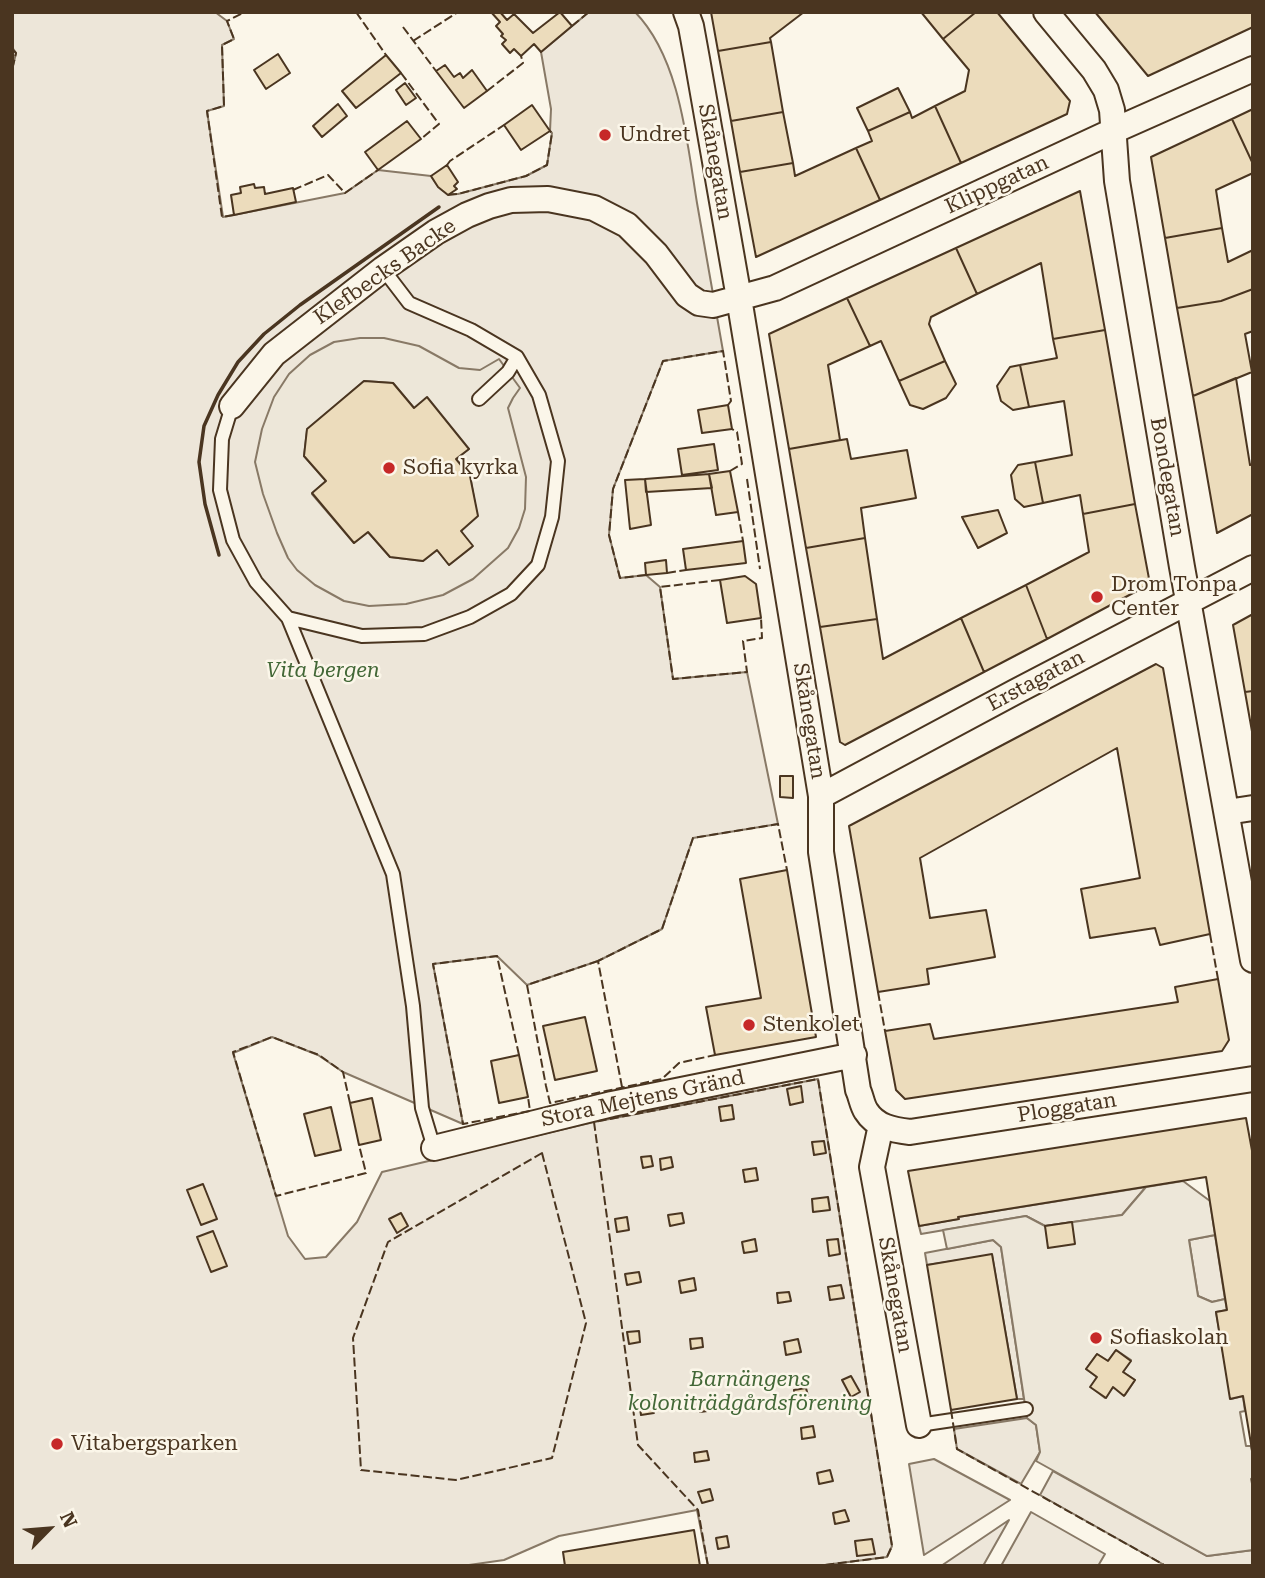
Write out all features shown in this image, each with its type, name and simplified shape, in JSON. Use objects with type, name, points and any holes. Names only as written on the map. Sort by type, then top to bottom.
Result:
[{"type":"street","name":"Skånegatan","points":[[686,12],[691,26],[739,298],[821,796],[821,852],[858,1090],[866,1111],[881,1125],[872,1167],[919,1425]]},
{"type":"street","name":"Bondegatan","points":[[1046,12],[1094,70],[1106,90],[1112,110],[1116,181],[1253,960]]},
{"type":"street","name":"Klippgatan","points":[[739,298],[784,284],[1253,69]]},
{"type":"street","name":"Klefbecks Backe","points":[[232,406],[274,354],[383,269],[436,232],[467,215],[511,200],[548,199],[594,208],[627,225],[656,254],[687,295],[699,303],[713,305],[739,298]]},
{"type":"street","name":"Erstagatan","points":[[821,796],[1253,568]]},
{"type":"street","points":[[1227,812],[1253,808]]},
{"type":"street","name":"Stora Mejtens Gränd","points":[[433,1148],[612,1104],[854,1055]]},
{"type":"street","name":"Ploggatan","points":[[881,1125],[892,1130],[910,1132],[1253,1079]]},
{"type":"lane","points":[[288,618],[362,636],[424,634],[470,617],[511,594],[538,565],[552,517],[558,461],[539,395],[517,357],[471,330],[409,303],[383,269]]},
{"type":"lane","points":[[480,399],[508,372],[517,357]]},
{"type":"lane","points":[[232,406],[222,439],[220,490],[233,540],[256,582],[288,618],[393,874],[413,1006],[422,1108],[433,1148]]},
{"type":"lane","points":[[919,1425],[1026,1409]]},
{"type":"green space","name":"Vita bergen","points":[[12,12],[215,12],[227,21],[234,39],[222,45],[224,106],[207,111],[223,217],[345,193],[378,170],[431,176],[442,190],[453,194],[526,176],[547,165],[552,133],[551,109],[541,52],[589,12],[635,12],[650,31],[672,77],[685,128],[723,351],[663,361],[613,489],[609,535],[620,578],[646,575],[660,587],[673,679],[747,672],[778,824],[693,838],[662,929],[598,961],[527,985],[497,956],[433,964],[463,1124],[343,1072],[318,1055],[272,1037],[233,1053],[288,1236],[305,1259],[326,1257],[357,1222],[382,1172],[594,1122],[818,1079],[892,1546],[887,1557],[817,1566],[708,1566],[697,1510],[559,1536],[504,1560],[462,1566],[12,1566],[12,70],[16,53],[12,47]]},
{"type":"green space","points":[[1146,1187],[1122,1215],[1045,1226],[1026,1216],[921,1234],[919,1226],[958,1217]]},
{"type":"green space","points":[[1215,1235],[1225,1299],[1212,1302],[1198,1296],[1189,1240]]},
{"type":"green space","points":[[993,1240],[1001,1247],[1024,1399],[1017,1399],[992,1255],[927,1265],[925,1253]]},
{"type":"green space","points":[[1027,1418],[1036,1425],[1040,1452],[1021,1484],[957,1449],[954,1429]]},
{"type":"green space","points":[[934,1459],[1010,1500],[924,1555],[909,1464]]},
{"type":"green space","points":[[1053,1471],[1207,1556],[1253,1550],[1253,1566],[1166,1566],[1040,1495]]},
{"type":"green space","points":[[1031,1512],[1105,1554],[1098,1566],[1001,1566]]},
{"type":"green space","points":[[1009,1520],[983,1566],[941,1566]]},
{"type":"shaded area","points":[[384,338],[419,346],[459,368],[480,370],[499,359],[520,388],[508,408],[526,477],[525,509],[519,528],[508,548],[473,579],[443,595],[406,604],[369,606],[344,601],[315,585],[297,570],[288,558],[277,533],[255,462],[262,429],[274,397],[289,374],[310,355],[334,342]],"holes":[[[364,381],[393,383],[414,408],[469,449],[456,459],[470,476],[477,515],[461,531],[472,547],[449,565],[437,550],[423,561],[390,557],[368,532],[354,543],[312,494],[326,481],[304,456],[307,430]]]},
{"type":"shaded area","points":[[1183,1181],[1210,1201],[1215,1235],[1189,1240],[1198,1296],[1212,1302],[1225,1299],[1227,1310],[1216,1312],[1231,1399],[1243,1396],[1245,1411],[1240,1412],[1246,1446],[1251,1446],[1253,1456],[1253,1550],[1207,1556],[1036,1461],[1040,1452],[1036,1425],[1027,1418],[1001,1247],[993,1240],[947,1249],[943,1230],[1026,1216],[1045,1226],[1122,1215],[1146,1187]],"holes":[[[1116,1350],[1131,1360],[1123,1372],[1135,1380],[1125,1395],[1113,1387],[1105,1398],[1091,1387],[1097,1377],[1086,1369],[1097,1354],[1108,1361]]]},
{"type":"building","points":[[491,12],[500,12],[507,20],[514,14],[533,33],[560,12],[572,26],[541,52],[534,44],[521,56],[514,49],[510,53],[502,44],[506,40],[496,26],[500,22]]},
{"type":"building","points":[[711,12],[804,12],[770,38],[771,42],[718,51]]},
{"type":"building","points":[[921,12],[976,12],[943,39]]},
{"type":"building","points":[[976,12],[997,12],[1070,101],[1067,114],[961,163],[935,106],[965,91],[969,70],[943,39]]},
{"type":"building","points":[[1095,12],[1253,12],[1253,27],[1148,76]]},
{"type":"building","points":[[771,42],[783,112],[731,121],[718,51]]},
{"type":"building","points":[[278,54],[290,73],[266,89],[254,70]]},
{"type":"building","points":[[386,55],[401,73],[356,108],[342,91]]},
{"type":"building","points":[[445,65],[454,77],[460,73],[463,78],[472,70],[487,91],[464,108],[436,71]]},
{"type":"building","points":[[405,83],[416,98],[406,105],[396,90]]},
{"type":"building","points":[[898,88],[910,112],[868,131],[857,108]]},
{"type":"building","points":[[338,104],[347,116],[322,137],[313,126]]},
{"type":"building","points":[[532,105],[550,131],[521,150],[504,125]]},
{"type":"building","points":[[935,106],[961,163],[880,200],[856,148],[872,141],[868,131],[910,112],[912,118]]},
{"type":"building","points":[[1253,109],[1253,164],[1232,119]]},
{"type":"building","points":[[783,112],[793,163],[740,172],[731,121]]},
{"type":"building","points":[[1232,119],[1253,164],[1253,173],[1216,190],[1222,228],[1165,238],[1151,157]]},
{"type":"building","points":[[407,121],[421,139],[378,170],[365,152]]},
{"type":"building","points":[[856,148],[880,200],[756,257],[740,172],[793,163],[795,176]]},
{"type":"building","points":[[447,165],[458,182],[454,186],[457,189],[448,195],[438,187],[431,176]]},
{"type":"building","points":[[254,184],[255,188],[264,187],[265,194],[293,188],[296,202],[234,215],[231,195],[241,193],[240,187]]},
{"type":"building","points":[[1080,191],[1105,330],[1053,339],[1041,263],[977,294],[956,248]]},
{"type":"building","points":[[1222,228],[1228,262],[1253,250],[1253,289],[1221,301],[1177,308],[1165,238]]},
{"type":"building","points":[[956,248],[977,294],[931,317],[929,324],[945,361],[899,381],[881,341],[870,346],[847,298]]},
{"type":"building","points":[[1253,289],[1253,331],[1245,334],[1252,372],[1193,396],[1177,308],[1221,301]]},
{"type":"building","points":[[847,298],[870,346],[828,365],[840,440],[789,449],[769,334]]},
{"type":"building","points":[[1105,330],[1135,504],[1083,514],[1080,495],[1043,503],[1035,462],[1072,455],[1064,401],[1029,407],[1020,365],[1057,358],[1053,339]]},
{"type":"building","points":[[945,361],[956,384],[946,398],[923,409],[910,405],[899,381]]},
{"type":"building","points":[[1020,365],[1029,407],[1013,410],[1001,401],[997,386],[1010,367]]},
{"type":"building","points":[[1236,378],[1250,465],[1253,464],[1253,514],[1217,533],[1193,396]]},
{"type":"building","name":"Sofia kyrka","points":[[364,381],[393,383],[414,408],[427,397],[469,449],[456,459],[470,476],[478,516],[461,531],[473,546],[449,565],[437,550],[423,561],[390,557],[368,532],[354,543],[312,493],[326,481],[304,456],[307,429]]},
{"type":"building","points":[[728,405],[732,429],[702,433],[698,410]]},
{"type":"building","points":[[847,439],[851,459],[907,450],[916,498],[861,508],[865,538],[806,548],[789,449]]},
{"type":"building","points":[[714,444],[718,470],[682,475],[678,449]]},
{"type":"building","points":[[1035,462],[1043,503],[1024,507],[1015,499],[1011,475],[1018,465]]},
{"type":"building","points":[[730,471],[738,512],[716,515],[709,474]]},
{"type":"building","points":[[709,474],[712,488],[646,492],[645,479]]},
{"type":"building","points":[[645,479],[651,525],[630,529],[625,480]]},
{"type":"building","points":[[1135,504],[1150,584],[1047,639],[1026,585],[1089,552],[1083,514]]},
{"type":"building","points":[[998,510],[1007,533],[978,548],[962,517]]},
{"type":"building","points":[[865,538],[877,619],[820,627],[806,548]]},
{"type":"building","points":[[743,541],[746,563],[686,570],[683,549]]},
{"type":"building","points":[[666,560],[667,573],[646,575],[645,563]]},
{"type":"building","points":[[745,576],[756,584],[761,618],[727,623],[720,580]]},
{"type":"building","points":[[1026,585],[1047,639],[984,672],[961,618]]},
{"type":"building","points":[[1253,614],[1253,691],[1245,692],[1233,625]]},
{"type":"building","points":[[961,618],[984,672],[845,745],[840,742],[820,627],[877,619],[883,659]]},
{"type":"building","points":[[1156,664],[1163,668],[1210,934],[1160,945],[1155,928],[1090,938],[1081,889],[1140,878],[1117,748],[920,858],[930,918],[986,910],[995,957],[927,969],[929,984],[878,992],[849,826]]},
{"type":"building","points":[[1253,691],[1253,737],[1245,692]]},
{"type":"building","points":[[780,776],[793,776],[793,798],[780,797]]},
{"type":"building","points":[[787,870],[816,1037],[715,1055],[706,1007],[761,998],[740,879]]},
{"type":"building","points":[[1218,979],[1229,1040],[1222,1051],[905,1099],[896,1090],[885,1031],[930,1024],[934,1039],[1178,1002],[1175,987]]},
{"type":"building","points":[[585,1017],[597,1071],[555,1080],[543,1026]]},
{"type":"building","points":[[519,1055],[528,1097],[499,1103],[491,1061]]},
{"type":"building","points":[[801,1086],[803,1102],[790,1105],[787,1089]]},
{"type":"building","points":[[372,1098],[381,1140],[359,1145],[350,1103]]},
{"type":"building","points":[[732,1105],[734,1119],[721,1121],[719,1107]]},
{"type":"building","points":[[331,1107],[341,1150],[315,1156],[304,1114]]},
{"type":"building","points":[[1246,1118],[1253,1156],[1253,1456],[1243,1396],[1230,1399],[1216,1312],[1227,1310],[1206,1177],[958,1217],[959,1219],[919,1226],[908,1171]]},
{"type":"building","points":[[824,1141],[826,1153],[814,1155],[812,1142]]},
{"type":"building","points":[[651,1156],[653,1166],[643,1168],[641,1157]]},
{"type":"building","points":[[671,1157],[673,1167],[661,1170],[660,1159]]},
{"type":"building","points":[[756,1168],[758,1180],[745,1182],[743,1170]]},
{"type":"building","points":[[203,1184],[217,1219],[201,1225],[187,1190]]},
{"type":"building","points":[[828,1197],[830,1210],[813,1212],[812,1199]]},
{"type":"building","points":[[401,1213],[408,1226],[397,1233],[389,1219]]},
{"type":"building","points":[[682,1213],[684,1223],[670,1226],[668,1215]]},
{"type":"building","points":[[627,1217],[629,1230],[617,1232],[615,1219]]},
{"type":"building","points":[[1072,1222],[1075,1244],[1048,1248],[1045,1226]]},
{"type":"building","points":[[213,1231],[227,1266],[211,1272],[197,1237]]},
{"type":"building","points":[[755,1239],[757,1251],[744,1253],[742,1242]]},
{"type":"building","points":[[838,1239],[840,1254],[829,1256],[827,1240]]},
{"type":"building","points":[[992,1254],[1017,1399],[951,1410],[927,1265]]},
{"type":"building","points":[[639,1272],[641,1282],[627,1285],[625,1274]]},
{"type":"building","points":[[694,1278],[696,1290],[681,1293],[679,1281]]},
{"type":"building","points":[[841,1285],[844,1298],[830,1300],[828,1287]]},
{"type":"building","points":[[789,1292],[791,1301],[778,1303],[777,1293]]},
{"type":"building","points":[[639,1331],[640,1342],[629,1344],[627,1332]]},
{"type":"building","points":[[702,1338],[703,1347],[691,1349],[690,1339]]},
{"type":"building","points":[[798,1339],[801,1352],[786,1355],[784,1342]]},
{"type":"building","points":[[1116,1350],[1131,1361],[1123,1372],[1135,1380],[1124,1396],[1113,1387],[1106,1398],[1090,1387],[1097,1377],[1086,1369],[1097,1354],[1108,1361]]},
{"type":"building","points":[[851,1376],[860,1392],[851,1397],[842,1380]]},
{"type":"building","points":[[806,1388],[809,1400],[795,1402],[794,1390]]},
{"type":"building","points":[[652,1400],[654,1413],[641,1415],[639,1402]]},
{"type":"building","points":[[714,1401],[715,1410],[700,1412],[699,1403]]},
{"type":"building","points":[[813,1426],[815,1437],[802,1439],[801,1428]]},
{"type":"building","points":[[707,1451],[709,1460],[695,1462],[694,1453]]},
{"type":"building","points":[[830,1470],[833,1481],[819,1484],[817,1473]]},
{"type":"building","points":[[710,1489],[713,1500],[702,1503],[698,1492]]},
{"type":"building","points":[[845,1510],[849,1521],[835,1524],[833,1513]]},
{"type":"building","points":[[694,1530],[700,1566],[565,1566],[563,1552]]},
{"type":"building","points":[[727,1536],[729,1547],[718,1549],[716,1538]]},
{"type":"building","points":[[872,1539],[875,1554],[857,1556],[855,1541]]},
{"type":"fence","points":[[234,215],[222,217],[207,111],[224,106],[222,45],[234,39],[227,21],[245,12]]},
{"type":"fence","points":[[356,12],[386,55]]},
{"type":"fence","points":[[413,41],[458,12]]},
{"type":"fence","points":[[572,26],[589,12]]},
{"type":"fence","points":[[403,27],[436,71]]},
{"type":"fence","points":[[12,49],[16,53],[12,70]]},
{"type":"fence","points":[[487,91],[523,63],[521,56]]},
{"type":"fence","points":[[401,73],[439,124],[421,139]]},
{"type":"fence","points":[[447,165],[504,125]]},
{"type":"fence","points":[[448,195],[526,176],[547,165],[552,133],[550,131]]},
{"type":"fence","points":[[293,190],[328,175],[345,193],[378,170]]},
{"type":"fence","points":[[646,575],[620,578],[609,535],[613,489],[663,361],[723,351],[731,401],[728,405]]},
{"type":"fence","points":[[730,471],[742,464],[737,432],[732,429]]},
{"type":"fence","points":[[747,479],[760,569]]},
{"type":"fence","points":[[738,512],[743,541]]},
{"type":"fence","points":[[667,573],[686,570]]},
{"type":"fence","points":[[720,580],[660,587],[673,679],[747,672],[743,641],[762,638],[761,618]]},
{"type":"fence","points":[[622,1087],[598,961],[662,929],[693,838],[778,824],[787,870]]},
{"type":"fence","points":[[1210,934],[1218,979]]},
{"type":"fence","points":[[519,1055],[497,956],[433,964],[463,1124],[530,1111],[528,1097]]},
{"type":"fence","points":[[598,961],[527,985],[550,1103],[662,1079],[679,1063],[715,1055]]},
{"type":"fence","points":[[878,992],[885,1031]]},
{"type":"fence","points":[[350,1103],[343,1072],[319,1055],[272,1037],[233,1052],[276,1196],[366,1173],[359,1145]]},
{"type":"fence","points":[[708,1566],[698,1510],[638,1445],[594,1122],[818,1079],[892,1546],[887,1557],[817,1566]]},
{"type":"fence","points":[[542,1153],[586,1323],[552,1458],[456,1480],[361,1470],[353,1338],[388,1242],[542,1153]]},
{"type":"fence","points":[[951,1410],[957,1449],[1166,1566]]},
{"type":"wall","points":[[219,555],[205,504],[199,462],[204,426],[218,395],[238,362],[264,334],[300,305],[439,207]]},
{"type":"place","name":"Undret","points":[[605,135]]},
{"type":"place","name":"Sofia kyrka","points":[[389,468]]},
{"type":"place","name":"Drom Tonpa Center","points":[[1097,597]]},
{"type":"place","name":"Stenkolet","points":[[749,1025]]},
{"type":"place","name":"Sofiaskolan","points":[[1096,1338]]},
{"type":"place","name":"Vitabergsparken","points":[[57,1444]]},
{"type":"park label","name":"Barnängens koloniträdgårdsförening","points":[[750,1392]]}]
